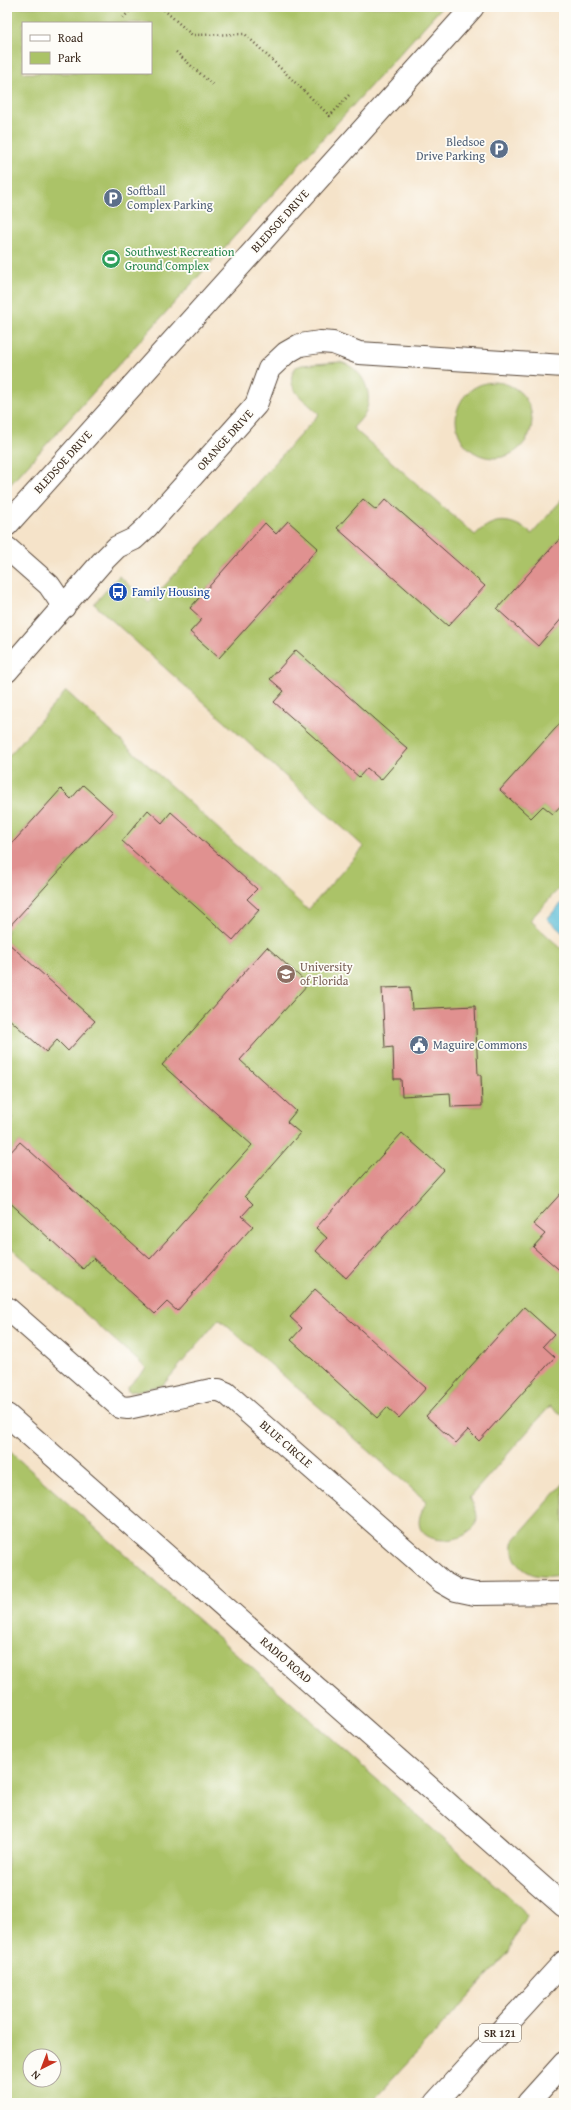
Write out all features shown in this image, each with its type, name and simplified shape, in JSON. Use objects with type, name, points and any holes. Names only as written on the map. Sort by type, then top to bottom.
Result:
[{"type":"street","name":"BLEDSOE DRIVE","points":[[7,525],[473,7]]},
{"type":"street","name":"ORANGE DRIVE","points":[[7,671],[117,547],[134,539],[147,527],[256,405],[269,369],[286,352],[307,343],[327,342],[366,354],[564,366]]},
{"type":"street","points":[[7,548],[49,585],[64,607]]},
{"type":"street","name":"BLUE CIRCLE","points":[[8,1312],[120,1407],[128,1408],[210,1390],[219,1390],[226,1393],[442,1582],[456,1590],[475,1594],[564,1593]]},
{"type":"street","name":"RADIO ROAD","points":[[7,1415],[564,1906]]},
{"type":"street","name":"SR 121","points":[[435,2103],[564,1962]]},
{"type":"street","points":[[528,2103],[564,2063]]},
{"type":"path","points":[[123,18],[132,7]]},
{"type":"path","points":[[161,7],[192,35],[245,34],[330,116],[350,94]]},
{"type":"path","points":[[176,52],[213,85]]},
{"type":"green space","name":"Southwest Recreation Ground Complex","points":[[7,7],[442,7],[7,488]]},
{"type":"green space","points":[[340,362],[354,369],[360,374],[367,388],[368,403],[362,418],[353,428],[475,535],[489,525],[503,521],[517,525],[532,534],[564,497],[564,534],[508,597],[509,620],[538,646],[564,616],[564,719],[500,790],[531,818],[543,806],[553,814],[564,802],[564,883],[530,920],[564,951],[564,1190],[534,1224],[545,1234],[533,1246],[564,1273],[564,1416],[550,1406],[469,1498],[477,1515],[473,1528],[463,1536],[448,1540],[433,1539],[423,1532],[419,1520],[427,1502],[219,1319],[163,1385],[130,1392],[127,1390],[128,1387],[146,1368],[7,1244],[7,1200],[83,1269],[93,1258],[105,1270],[130,1242],[20,1142],[7,1156],[7,1125],[14,1118],[7,1111],[7,1017],[46,1052],[57,1040],[69,1050],[95,1021],[7,942],[7,916],[14,922],[113,812],[83,786],[71,799],[61,789],[7,849],[7,758],[66,691],[308,910],[364,847],[94,604],[119,576],[149,603],[319,414],[297,394],[294,388],[292,375],[296,367],[302,365]],"holes":[[[363,499],[376,510],[387,499],[471,574],[474,597],[448,626],[337,528]],[[288,521],[318,549],[219,658],[190,632],[202,619],[190,607],[265,524],[276,534]],[[297,650],[408,748],[381,780],[367,768],[359,777],[274,702],[284,691],[270,679]],[[148,811],[162,823],[171,813],[257,888],[247,899],[259,911],[233,940],[122,841]],[[267,947],[308,984],[270,1026],[218,1002]],[[410,987],[413,1040],[447,1008],[475,1006],[477,1041],[454,1043],[457,1076],[481,1075],[482,1106],[451,1107],[449,1082],[417,1095],[402,1096],[401,1079],[394,1079],[393,1047],[385,1047],[382,988]],[[188,1036],[202,1048],[212,1036],[296,1111],[287,1122],[300,1133],[273,1164],[162,1065]],[[410,1140],[444,1171],[346,1278],[316,1251]],[[224,1177],[253,1204],[155,1314],[125,1287]],[[315,1289],[377,1417],[302,1328],[290,1317]],[[524,1307],[554,1334],[543,1346],[479,1440],[468,1430],[456,1443],[426,1416]]]},
{"type":"green space","points":[[494,382],[509,385],[521,393],[529,405],[532,420],[529,435],[521,447],[509,455],[494,458],[479,455],[467,447],[459,435],[456,420],[459,405],[467,393],[479,385]]},
{"type":"green space","points":[[7,1449],[522,1909],[527,1916],[520,1925],[509,1952],[371,2103],[7,2103]]},
{"type":"green space","points":[[564,1483],[564,1575],[535,1575],[523,1569],[515,1559],[513,1553],[514,1540]]},
{"type":"water","points":[[564,900],[564,934],[547,919]]},
{"type":"building","points":[[363,499],[376,510],[386,499],[485,586],[448,626],[337,528]]},
{"type":"building","points":[[288,521],[318,548],[219,658],[190,632],[202,619],[190,608],[265,523],[276,534]]},
{"type":"building","points":[[564,534],[564,616],[538,646],[497,609]]},
{"type":"building","points":[[296,650],[408,749],[381,780],[367,768],[359,777],[274,702],[284,691],[270,679]]},
{"type":"building","points":[[564,719],[564,802],[553,814],[543,806],[531,818],[500,790]]},
{"type":"building","points":[[83,785],[113,812],[7,929],[7,849],[61,789],[71,799]]},
{"type":"building","points":[[148,810],[162,823],[171,812],[257,889],[247,899],[259,910],[233,940],[122,841]]},
{"type":"building","points":[[7,942],[95,1021],[68,1051],[57,1040],[46,1052],[7,1017]]},
{"type":"building","points":[[267,947],[308,984],[240,1060],[296,1111],[287,1122],[300,1133],[245,1196],[253,1204],[242,1216],[253,1226],[177,1311],[167,1302],[155,1314],[93,1258],[83,1269],[7,1200],[7,1156],[20,1142],[150,1259],[252,1145],[162,1065]]},
{"type":"building","name":"Maguire Commons","points":[[410,987],[412,1009],[475,1006],[478,1075],[481,1075],[482,1106],[451,1107],[450,1093],[402,1096],[401,1079],[394,1079],[393,1047],[385,1048],[382,988]]},
{"type":"building","points":[[402,1133],[444,1170],[346,1278],[316,1251],[327,1238],[316,1228]]},
{"type":"building","points":[[564,1190],[564,1274],[533,1247],[545,1234],[533,1224]]},
{"type":"building","points":[[315,1289],[426,1388],[399,1418],[387,1407],[377,1418],[291,1340],[302,1328],[290,1317]]},
{"type":"building","points":[[524,1307],[554,1334],[543,1346],[555,1357],[479,1441],[468,1430],[456,1443],[426,1416]]},
{"type":"place","name":"Bledsoe Drive Parking","points":[[499,149]]},
{"type":"place","name":"Softball Complex Parking","points":[[113,198]]},
{"type":"place","name":"Southwest Recreation Ground Complex","points":[[111,259]]},
{"type":"place","name":"Family Housing","points":[[118,592]]},
{"type":"place","name":"University of Florida","points":[[286,974]]},
{"type":"place","name":"Maguire Commons","points":[[419,1045]]}]
